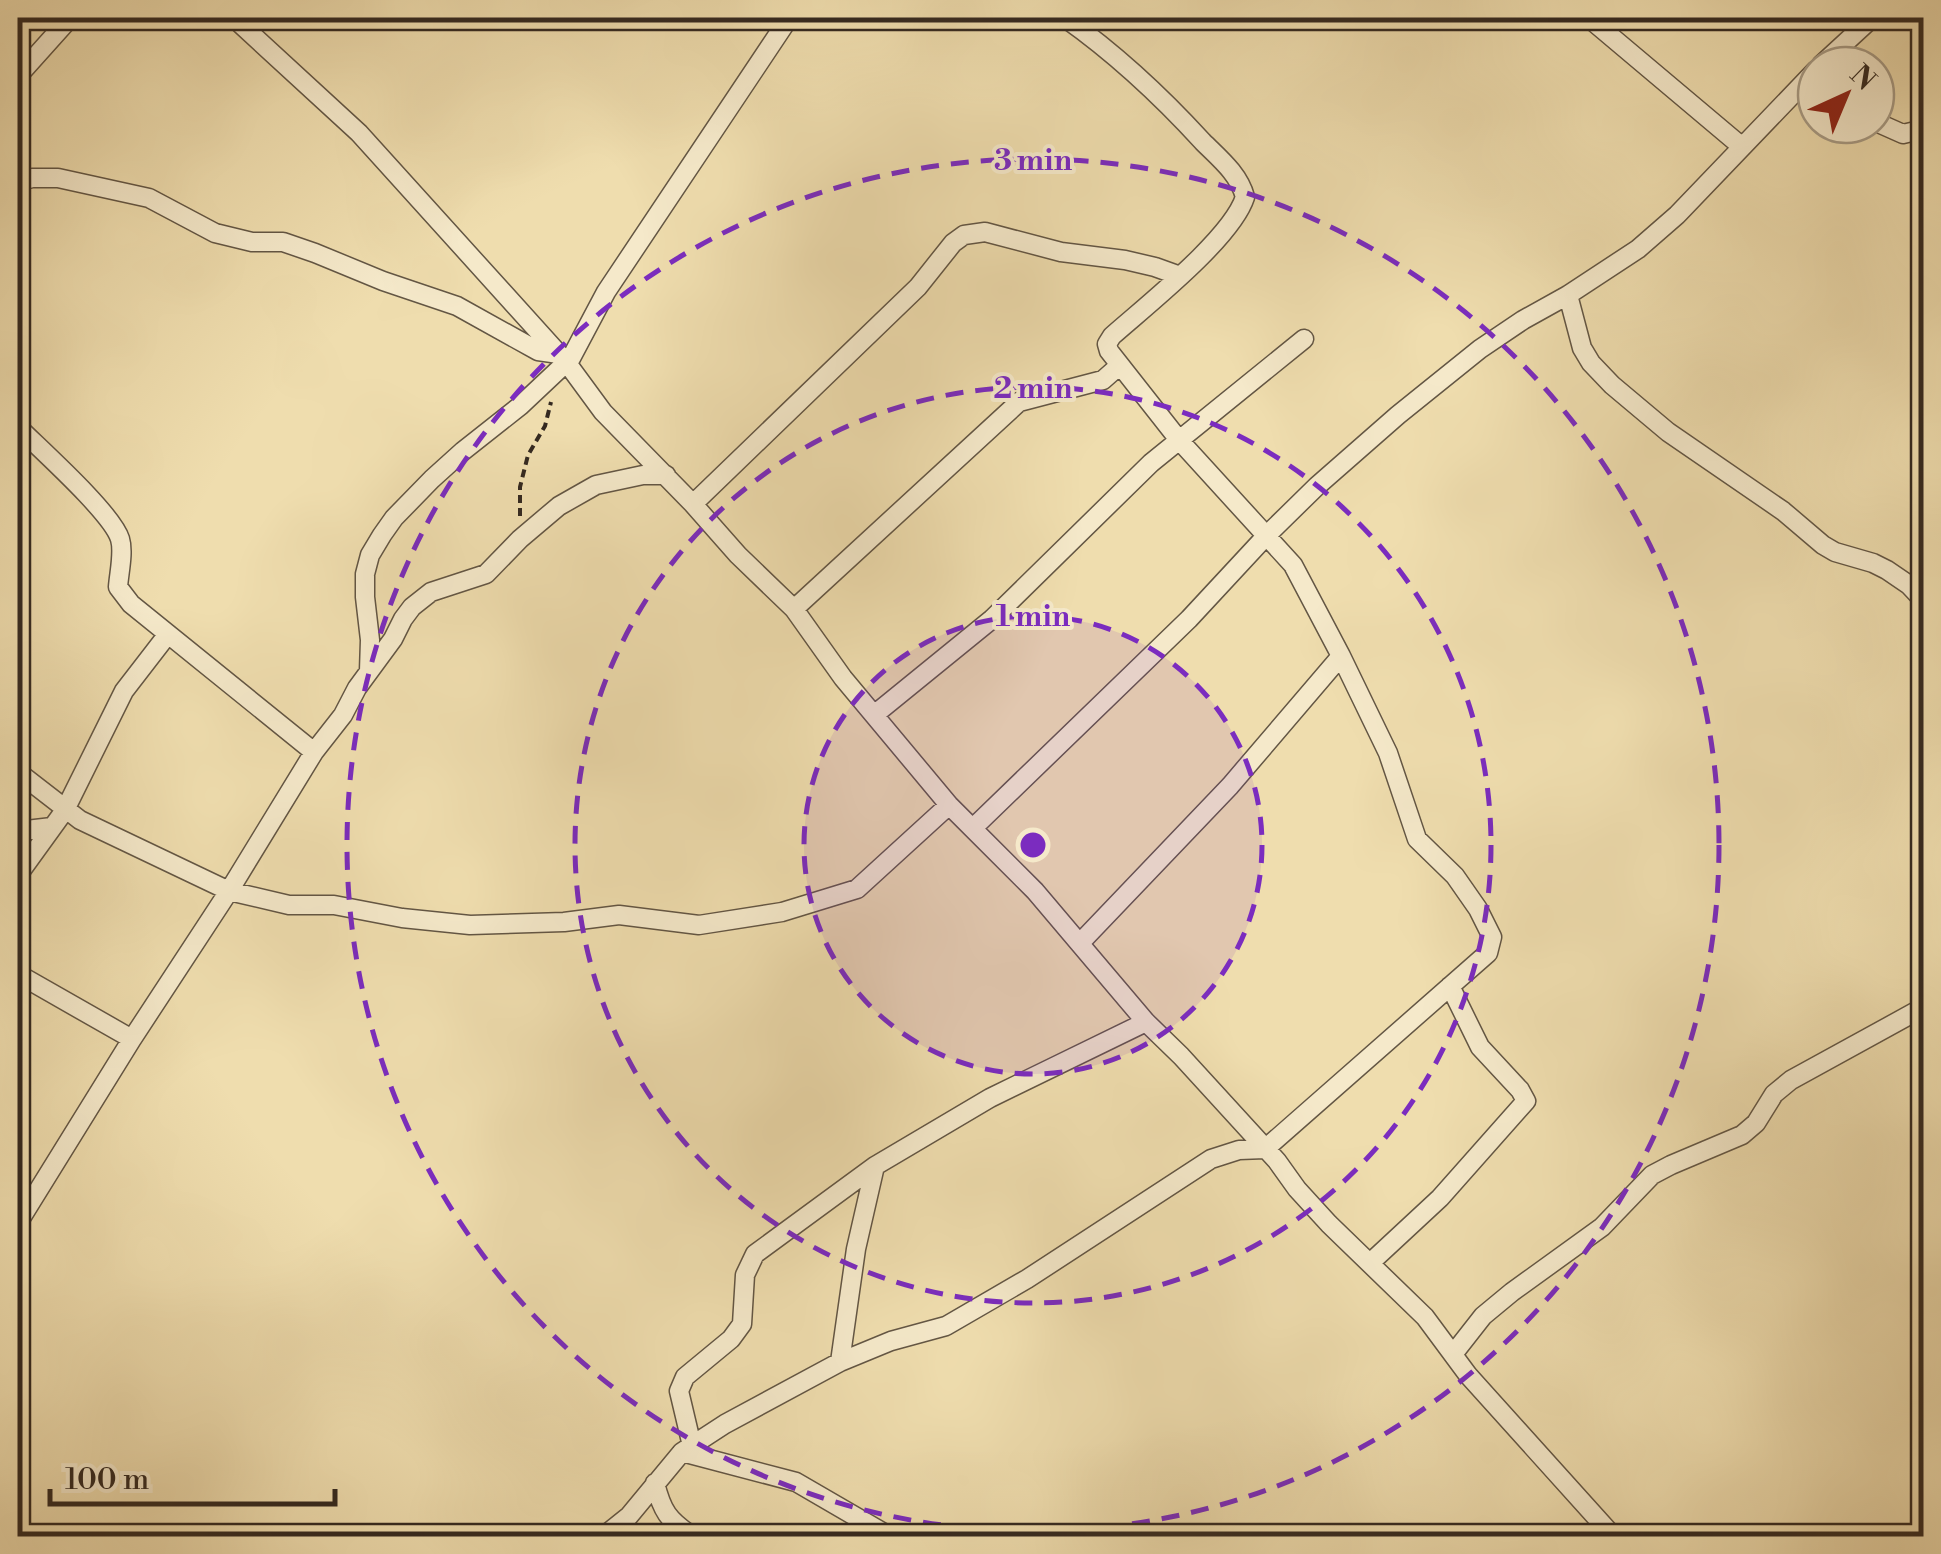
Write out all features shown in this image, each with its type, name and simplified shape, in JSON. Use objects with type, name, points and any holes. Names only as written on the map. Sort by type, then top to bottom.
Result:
[{"type":"street","points":[[18,76],[70,18]]},
{"type":"street","points":[[234,18],[358,132],[604,412],[794,610],[843,678],[949,805],[1035,891],[1146,1022],[1181,1056],[1329,1224],[1425,1317],[1487,1396],[1612,1536]]},
{"type":"street","points":[[369,672],[365,574],[370,555],[382,535],[452,461],[561,363],[572,358],[606,292],[789,18]]},
{"type":"street","points":[[604,1536],[629,1516],[687,1449],[725,1424],[840,1362],[891,1341],[946,1326],[1027,1279],[1210,1158],[1240,1150],[1265,1149],[1488,953],[1492,937],[1478,909],[1454,876],[1417,839],[1388,753],[1294,565],[1179,440],[1109,351],[1107,344],[1112,336],[1180,276],[1237,216],[1245,196],[1236,177],[1166,101],[1107,48],[1064,18]]},
{"type":"street","points":[[1589,18],[1740,146]]},
{"type":"street","points":[[1843,45],[1872,18]]},
{"type":"street","points":[[973,828],[1190,619],[1317,486],[1480,350],[1638,249],[1677,215],[1796,90]]},
{"type":"street","points":[[1896,131],[1903,134],[1924,130]]},
{"type":"street","points":[[18,182],[58,178],[149,198],[215,234],[252,242],[283,242],[315,252],[457,306],[561,363]]},
{"type":"street","points":[[693,504],[918,287],[964,235],[985,232],[1061,252],[1125,260],[1180,276]]},
{"type":"street","points":[[1568,295],[1582,348],[1591,364],[1612,385],[1668,432],[1823,544],[1887,570],[1924,601]]},
{"type":"street","points":[[874,715],[992,619],[1150,463],[1304,339]]},
{"type":"street","points":[[794,610],[1019,402],[1104,380],[1120,364]]},
{"type":"street","points":[[18,427],[116,530],[122,543],[118,587],[131,604],[314,752]]},
{"type":"street","points":[[18,1224],[23,1205],[230,891],[314,752],[420,598],[486,574],[559,506],[596,485],[627,477],[666,475]]},
{"type":"street","points":[[18,875],[66,810],[124,691],[168,634]]},
{"type":"street","points":[[1080,943],[1230,786],[1341,656]]},
{"type":"street","points":[[18,772],[80,820],[230,891],[289,905],[334,904],[402,918],[470,925],[564,922],[620,915],[698,925],[782,912],[858,889],[949,805]]},
{"type":"street","points":[[18,831],[52,827]]},
{"type":"street","points":[[18,974],[132,1039]]},
{"type":"street","points":[[1370,1263],[1440,1198],[1526,1100],[1480,1047],[1450,986]]},
{"type":"street","points":[[1454,1353],[1483,1316],[1602,1227],[1652,1175],[1742,1134],[1756,1123],[1774,1094],[1791,1080],[1924,1007]]},
{"type":"street","points":[[687,1449],[679,1391],[685,1377],[731,1339],[742,1324],[744,1276],[755,1254],[875,1166],[990,1098],[1146,1022]]},
{"type":"street","points":[[840,1362],[856,1249],[875,1166]]},
{"type":"street","points":[[687,1449],[796,1482],[889,1536]]},
{"type":"street","points":[[655,1483],[661,1507],[674,1525],[692,1536]]},
{"type":"path","points":[[520,540],[524,467],[546,426],[561,363]]}]
